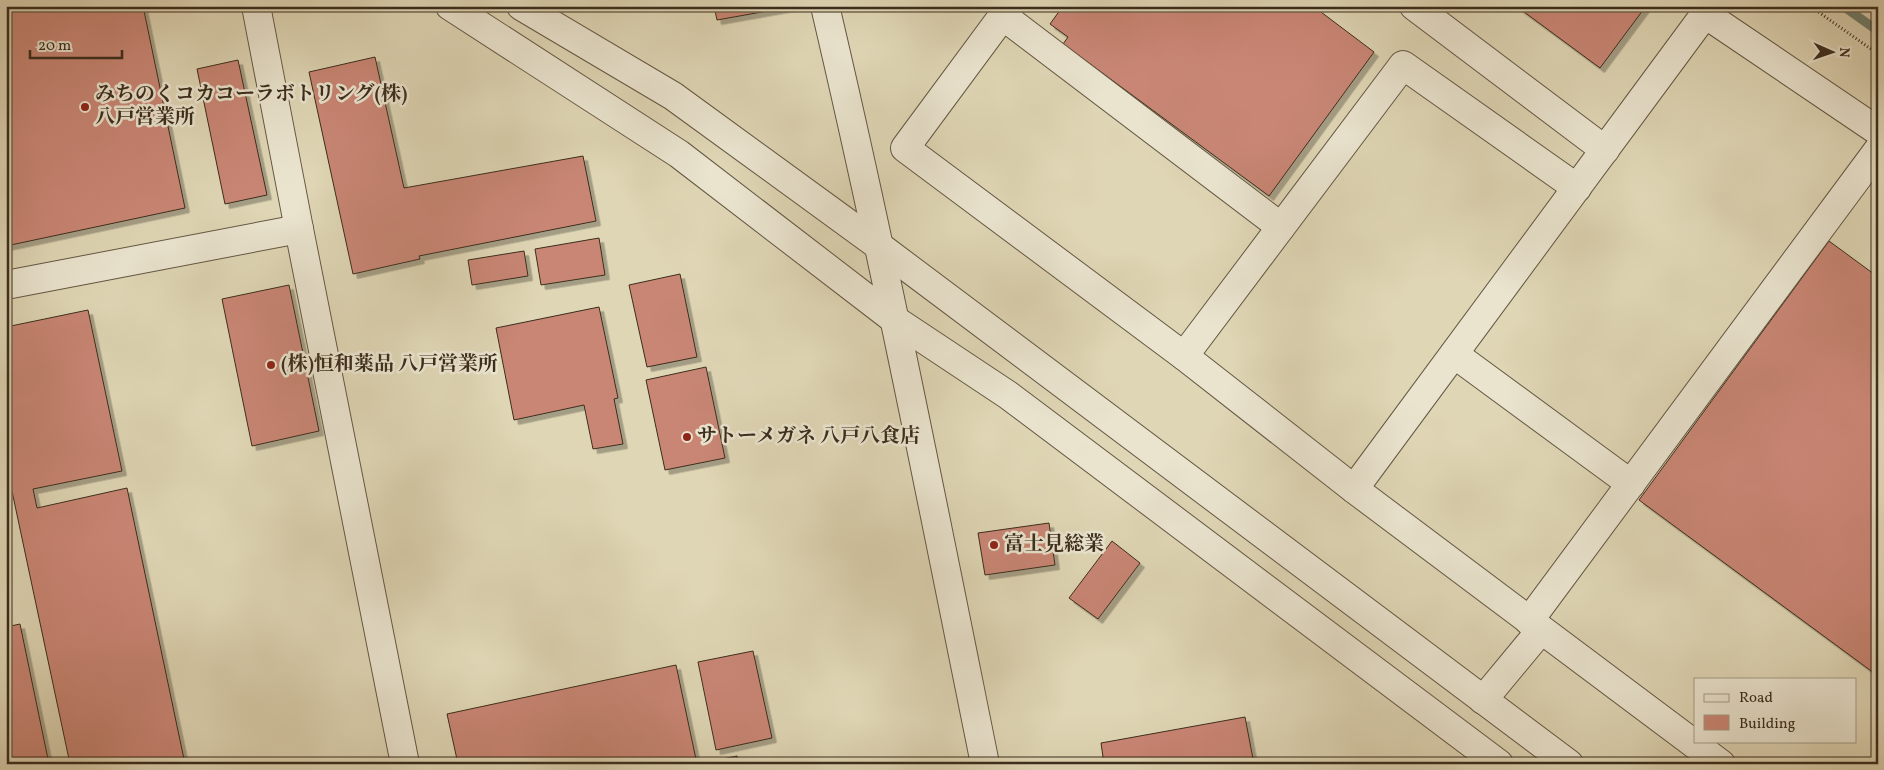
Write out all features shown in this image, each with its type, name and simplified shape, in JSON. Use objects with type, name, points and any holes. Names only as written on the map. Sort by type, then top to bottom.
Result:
[{"type":"street","points":[[256,6],[405,764]]},
{"type":"street","points":[[450,6],[680,154],[896,320],[1008,395],[1499,764]]},
{"type":"street","points":[[521,6],[673,96],[880,246],[1569,764]]},
{"type":"street","points":[[825,6],[896,320],[985,764]]},
{"type":"street","points":[[1414,6],[1605,150]]},
{"type":"street","points":[[1281,226],[1006,11],[905,148],[1184,356],[1354,489],[1720,764]]},
{"type":"street","points":[[1354,489],[1705,14],[1878,131]]},
{"type":"street","points":[[1184,356],[1403,65],[1577,188]]},
{"type":"street","points":[[1483,700],[1631,484],[1878,150]]},
{"type":"street","points":[[6,286],[299,229]]},
{"type":"street","points":[[1454,354],[1631,484]]},
{"type":"path","points":[[1810,6],[1878,54]]},
{"type":"building","name":"みちのくコカコーラボトリング(株) 八戸営業所","points":[[6,6],[143,6],[185,208],[6,246]]},
{"type":"building","points":[[714,6],[790,6],[790,7],[717,20]]},
{"type":"building","points":[[1063,6],[1313,6],[1374,52],[1269,196],[1063,44],[1068,37],[1050,24]]},
{"type":"building","points":[[1516,6],[1646,6],[1600,68]]},
{"type":"building","points":[[375,57],[404,188],[583,156],[596,221],[419,256],[420,259],[353,274],[309,72]]},
{"type":"building","points":[[238,60],[267,195],[225,204],[197,69]]},
{"type":"building","points":[[599,238],[605,275],[541,285],[535,249]]},
{"type":"building","points":[[1829,241],[1878,277],[1878,676],[1639,500]]},
{"type":"building","points":[[524,251],[528,276],[472,285],[468,260]]},
{"type":"building","points":[[680,274],[697,357],[647,367],[629,285]]},
{"type":"building","name":"(株)恒和薬品 八戸営業所","points":[[289,285],[319,431],[252,446],[222,299]]},
{"type":"building","points":[[599,307],[618,398],[614,399],[623,444],[593,449],[584,405],[514,420],[496,328]]},
{"type":"building","points":[[88,310],[122,471],[33,489],[37,508],[127,488],[185,764],[70,764],[6,463],[6,327]]},
{"type":"building","points":[[706,367],[725,458],[665,470],[646,380]]},
{"type":"building","points":[[1049,523],[1055,565],[985,575],[978,533]]},
{"type":"building","points":[[1112,541],[1140,563],[1098,619],[1069,598]]},
{"type":"building","points":[[20,624],[49,764],[6,764],[6,627]]},
{"type":"building","points":[[753,651],[772,738],[716,750],[698,662]]},
{"type":"building","points":[[676,665],[697,764],[458,764],[447,714]]},
{"type":"building","points":[[1245,717],[1254,764],[1104,764],[1101,743]]},
{"type":"building","points":[[737,756],[739,764],[698,764]]},
{"type":"waterway","points":[[1843,6],[1878,31]]},
{"type":"place","name":"みちのくコカコーラボトリング(株) 八戸営業所","points":[[85,107]]},
{"type":"place","name":"(株)恒和薬品 八戸営業所","points":[[271,365]]},
{"type":"place","name":"サトーメガネ 八戸八食店","points":[[687,437]]},
{"type":"place","name":"富士見総業","points":[[994,545]]}]
